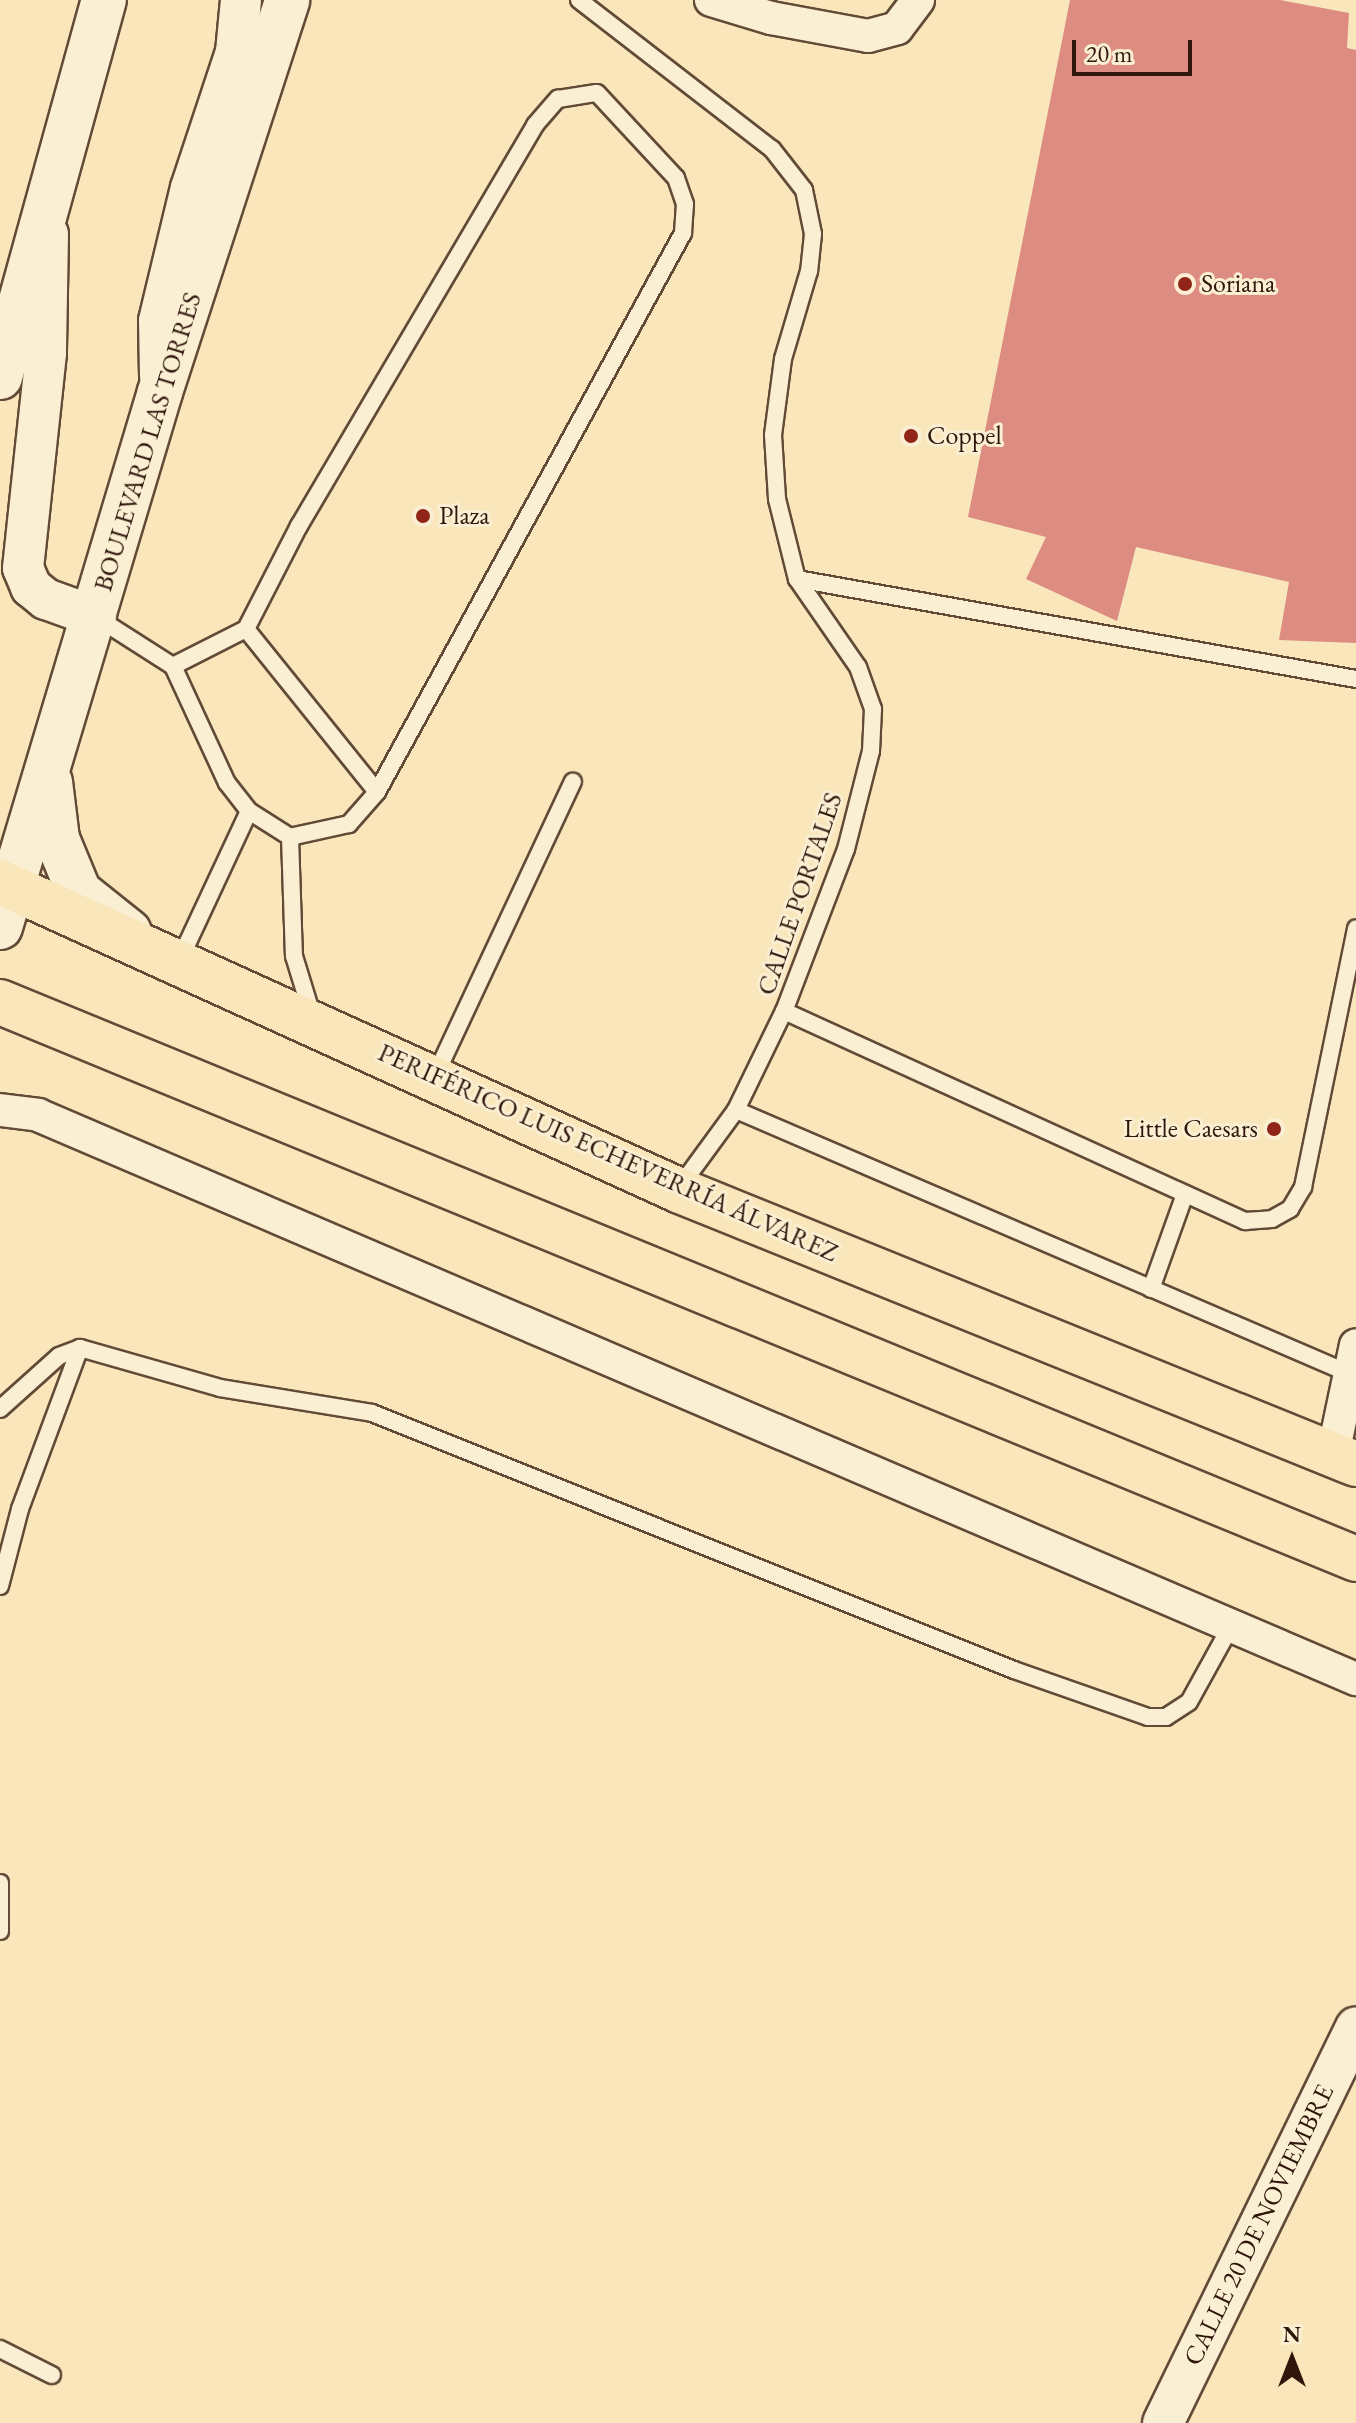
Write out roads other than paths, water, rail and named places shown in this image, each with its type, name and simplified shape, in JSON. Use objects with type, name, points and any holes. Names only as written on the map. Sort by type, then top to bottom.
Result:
[{"type":"highway","name":"PERIFÉRICO LUIS ECHEVERRÍA ÁLVAREZ","points":[[6,883],[678,1190],[1344,1459]]},
{"type":"highway","points":[[0,1002],[1356,1559]]},
{"type":"main road","points":[[0,377],[48,214],[104,0]]},
{"type":"main road","name":"BOULEVARD LAS TORRES","points":[[0,927],[6,883],[49,773],[160,392],[287,0]]},
{"type":"main road","points":[[49,773],[57,839],[79,892],[161,952]]},
{"type":"street","points":[[160,392],[159,321],[191,188],[236,52],[241,0]]},
{"type":"street","points":[[711,0],[771,18],[868,36],[897,28],[918,0]]},
{"type":"street","points":[[48,214],[46,353],[23,568],[31,587],[46,599],[96,617]]},
{"type":"street","points":[[0,1110],[38,1115],[1356,1679]]},
{"type":"street","points":[[1344,1459],[1354,1365]]},
{"type":"street","name":"CALLE 20 DE NOVIEMBRE","points":[[1163,2423],[1356,2028]]},
{"type":"lane","name":"CALLE PORTALES","points":[[579,0],[772,149],[804,190],[813,234],[809,271],[783,359],[773,435],[777,499],[797,579],[858,667],[873,709],[871,751],[846,849],[784,1011],[736,1110],[678,1190]]},
{"type":"lane","points":[[96,617],[173,666],[227,783],[249,811],[290,837],[349,824],[377,792],[683,233],[685,204],[676,178],[597,93],[558,99],[535,125],[299,526],[246,629],[173,666]]},
{"type":"lane","points":[[797,579],[1356,679]]},
{"type":"lane","points":[[246,629],[377,792]]},
{"type":"lane","points":[[434,1078],[573,782]]},
{"type":"lane","points":[[161,952],[249,811]]},
{"type":"lane","points":[[290,837],[294,956],[315,1023]]},
{"type":"lane","points":[[784,1011],[1245,1221],[1272,1219],[1290,1209],[1303,1187],[1356,928]]},
{"type":"lane","points":[[736,1110],[1151,1289],[1354,1365]]},
{"type":"lane","points":[[1151,1289],[1185,1194]]},
{"type":"lane","points":[[0,1409],[59,1356],[80,1348],[220,1388],[372,1413],[1014,1670],[1148,1717],[1179,1712],[1189,1702],[1231,1626]]},
{"type":"lane","points":[[0,1586],[30,1482],[80,1348]]},
{"type":"lane","points":[[0,1883],[0,1931]]},
{"type":"lane","points":[[0,2349],[52,2375]]},
{"type":"place","name":"Soriana","points":[[1185,284]]},
{"type":"place","name":"Coppel","points":[[911,436]]},
{"type":"place","name":"Plaza","points":[[423,516]]},
{"type":"place","name":"Little Caesars","points":[[1274,1129]]}]
